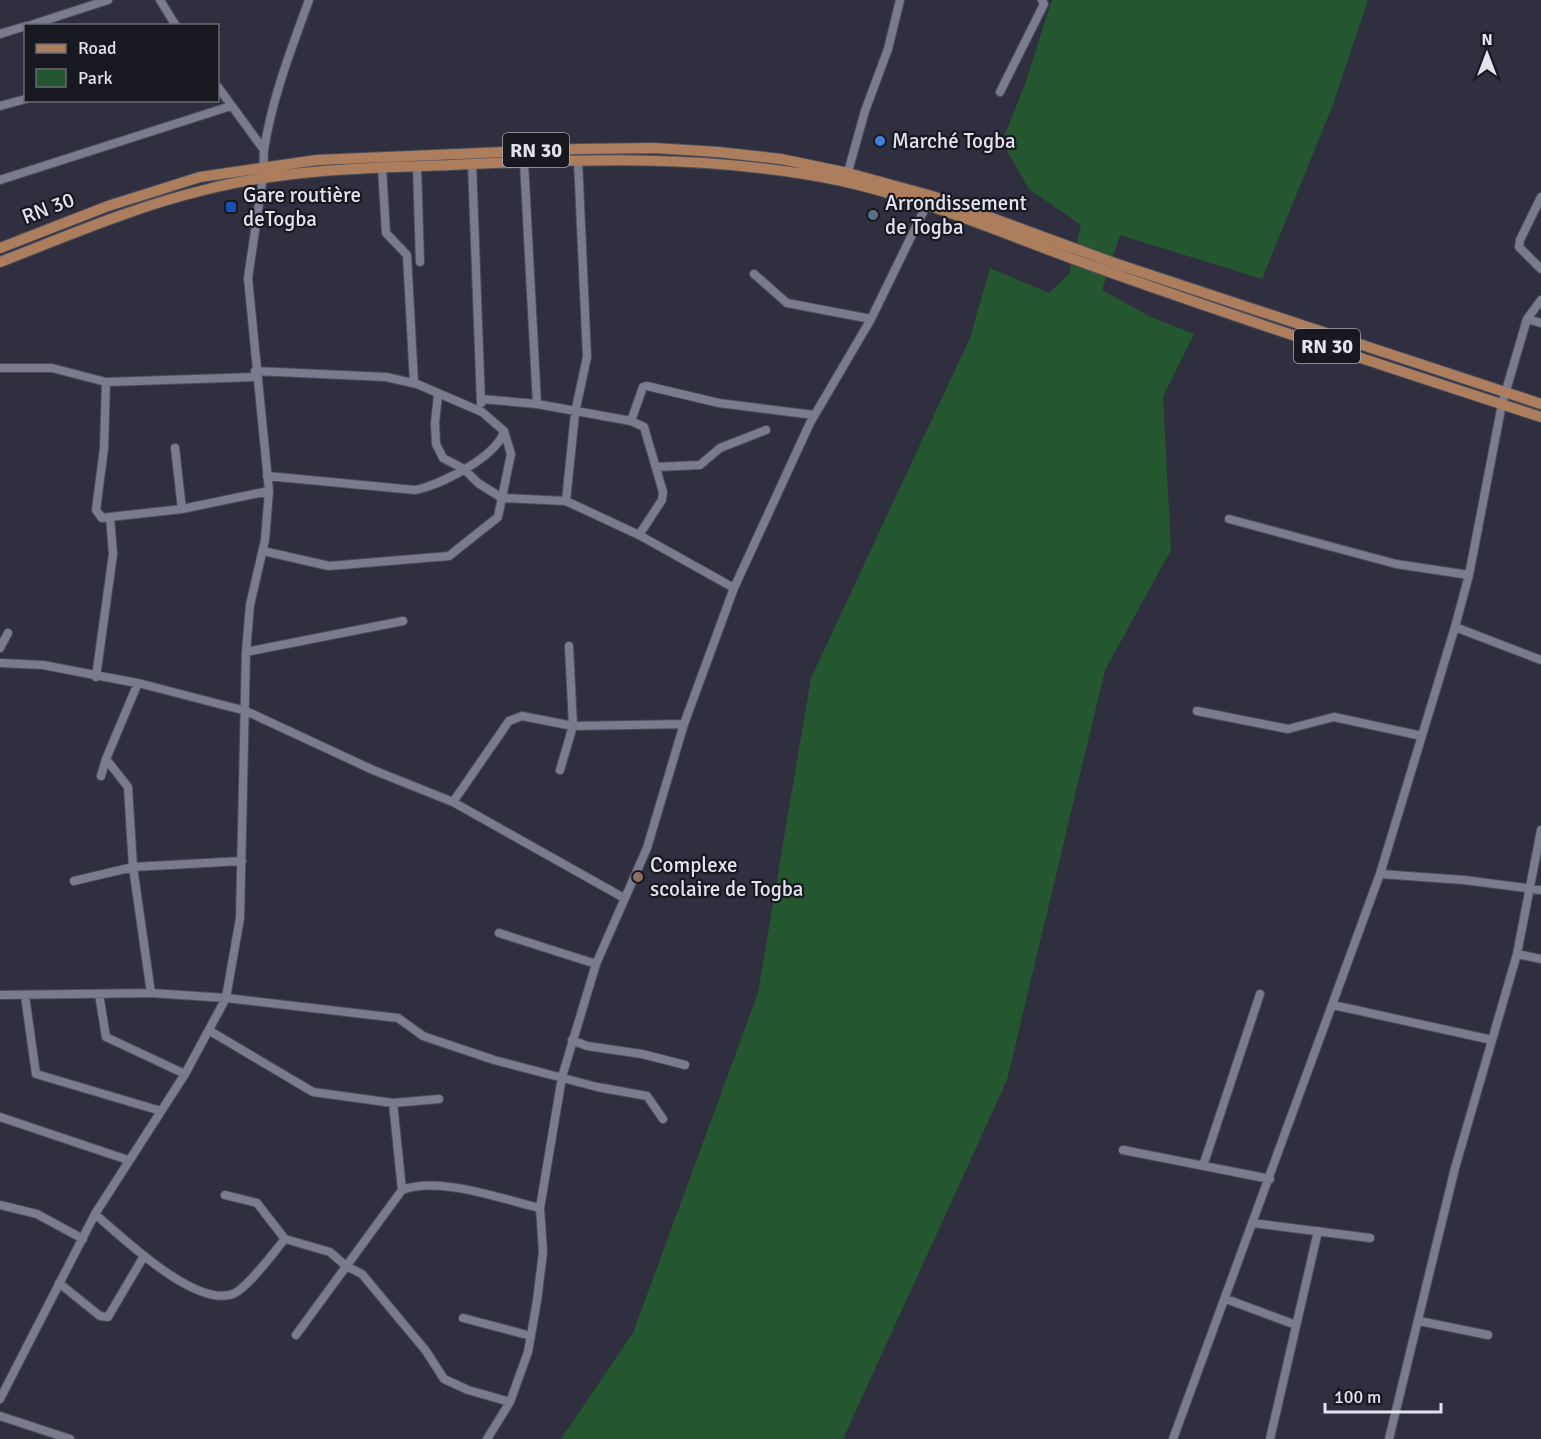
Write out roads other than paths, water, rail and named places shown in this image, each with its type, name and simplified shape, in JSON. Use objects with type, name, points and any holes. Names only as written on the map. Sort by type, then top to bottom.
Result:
[{"type":"main road","name":"RN 30","points":[[0,248],[108,206],[200,177],[263,172],[382,156],[654,148],[781,159],[847,178],[1070,252]]},
{"type":"main road","name":"RN 30","points":[[0,262],[112,219],[263,172],[578,160],[654,159],[717,162],[847,178],[942,199],[1115,269],[1541,417]]},
{"type":"main road","name":"RN 30","points":[[1115,269],[1541,404]]},
{"type":"street","points":[[33,24],[108,0]]},
{"type":"street","points":[[160,0],[175,24]]},
{"type":"street","points":[[0,1399],[95,1214],[186,1074],[226,998],[240,918],[246,652],[250,605],[263,551],[269,491],[248,278],[269,123],[284,68],[309,0]]},
{"type":"street","points":[[847,178],[865,111],[888,49],[900,0]]},
{"type":"street","points":[[1000,92],[1044,4],[1042,0]]},
{"type":"street","points":[[0,34],[24,27]]},
{"type":"street","points":[[219,88],[264,150]]},
{"type":"street","points":[[0,106],[24,100]]},
{"type":"street","points":[[0,180],[231,106]]},
{"type":"street","points":[[566,501],[575,413],[587,357],[578,160]]},
{"type":"street","points":[[524,162],[537,404]]},
{"type":"street","points":[[472,164],[482,412]]},
{"type":"street","points":[[417,166],[420,262]]},
{"type":"street","points":[[382,168],[386,233],[407,255],[414,383]]},
{"type":"street","points":[[1541,197],[1520,240],[1519,247],[1541,268]]},
{"type":"street","points":[[487,1439],[510,1402],[531,1336],[543,1252],[540,1208],[562,1077],[596,964],[647,848],[684,724],[734,588],[814,415],[871,319],[926,206]]},
{"type":"street","points":[[754,274],[788,303],[871,319]]},
{"type":"street","points":[[1173,1439],[1380,874],[1455,627],[1468,575],[1502,404],[1527,320],[1541,300]]},
{"type":"street","points":[[1527,320],[1541,323]]},
{"type":"street","points":[[0,368],[51,368],[106,382],[256,374],[386,377],[414,383],[482,412],[504,431],[511,454],[496,520],[448,556],[328,566],[263,551]]},
{"type":"street","points":[[106,382],[104,448],[96,510],[102,518],[182,508],[269,491]]},
{"type":"street","points":[[632,420],[643,387],[647,386],[719,403],[814,415]]},
{"type":"street","points":[[438,394],[435,423],[436,444],[443,458],[464,470],[478,483],[502,498],[566,501],[639,535],[734,588]]},
{"type":"street","points":[[481,399],[537,404],[575,413],[632,420],[644,427],[656,467],[662,500],[639,535]]},
{"type":"street","points":[[656,467],[700,465],[720,448],[766,430]]},
{"type":"street","points":[[267,476],[415,490],[435,485],[464,470],[497,444],[504,431]]},
{"type":"street","points":[[175,448],[182,508]]},
{"type":"street","points":[[96,677],[113,554],[110,517]]},
{"type":"street","points":[[1229,519],[1396,564],[1468,575]]},
{"type":"street","points":[[246,652],[403,621]]},
{"type":"street","points":[[1455,627],[1541,660]]},
{"type":"street","points":[[0,648],[8,633]]},
{"type":"street","points":[[560,770],[573,726],[569,646]]},
{"type":"street","points":[[0,663],[43,665],[96,677],[138,683],[246,711],[373,770],[453,802],[624,898]]},
{"type":"street","points":[[101,776],[138,683]]},
{"type":"street","points":[[1197,711],[1288,729],[1334,717],[1422,736]]},
{"type":"street","points":[[453,802],[509,721],[522,716],[573,726],[684,724]]},
{"type":"street","points":[[106,759],[128,788],[134,867],[151,993]]},
{"type":"street","points":[[1389,1439],[1455,1168],[1536,889],[1541,830]]},
{"type":"street","points":[[74,881],[134,867],[242,861]]},
{"type":"street","points":[[1380,874],[1464,880],[1536,889]]},
{"type":"street","points":[[499,933],[596,964]]},
{"type":"street","points":[[1517,954],[1541,959]]},
{"type":"street","points":[[0,995],[151,993],[226,998],[398,1018],[423,1036],[494,1060],[647,1096],[663,1119]]},
{"type":"street","points":[[99,994],[106,1037],[186,1074]]},
{"type":"street","points":[[1203,1166],[1260,994]]},
{"type":"street","points":[[25,996],[36,1074],[161,1111]]},
{"type":"street","points":[[1333,1005],[1492,1040]]},
{"type":"street","points":[[210,1031],[313,1092],[393,1103],[439,1099]]},
{"type":"street","points":[[572,1040],[587,1046],[642,1054],[685,1065]]},
{"type":"street","points":[[393,1103],[402,1190]]},
{"type":"street","points":[[0,1117],[128,1161]]},
{"type":"street","points":[[1123,1150],[1270,1179]]},
{"type":"street","points":[[296,1335],[402,1190],[418,1184],[438,1186],[540,1208]]},
{"type":"street","points":[[225,1195],[257,1203],[285,1239],[330,1252],[346,1266],[362,1274],[426,1351],[444,1379],[468,1390],[510,1402]]},
{"type":"street","points":[[0,1205],[37,1214],[83,1239]]},
{"type":"street","points":[[95,1214],[144,1256],[206,1294],[225,1297],[238,1292],[285,1239]]},
{"type":"street","points":[[1253,1223],[1370,1238]]},
{"type":"street","points":[[1270,1439],[1318,1231]]},
{"type":"street","points":[[59,1283],[100,1316],[108,1317],[144,1256]]},
{"type":"street","points":[[1226,1299],[1296,1325]]},
{"type":"street","points":[[463,1318],[531,1336]]},
{"type":"street","points":[[1419,1321],[1488,1335]]},
{"type":"street","points":[[0,1416],[70,1439]]},
{"type":"place","name":"Marché Togba","points":[[880,141]]},
{"type":"place","name":"Gare routière deTogba","points":[[231,207]]},
{"type":"place","name":"Arrondissement de Togba","points":[[873,215]]},
{"type":"place","name":"Complexe scolaire de Togba","points":[[638,877]]}]
